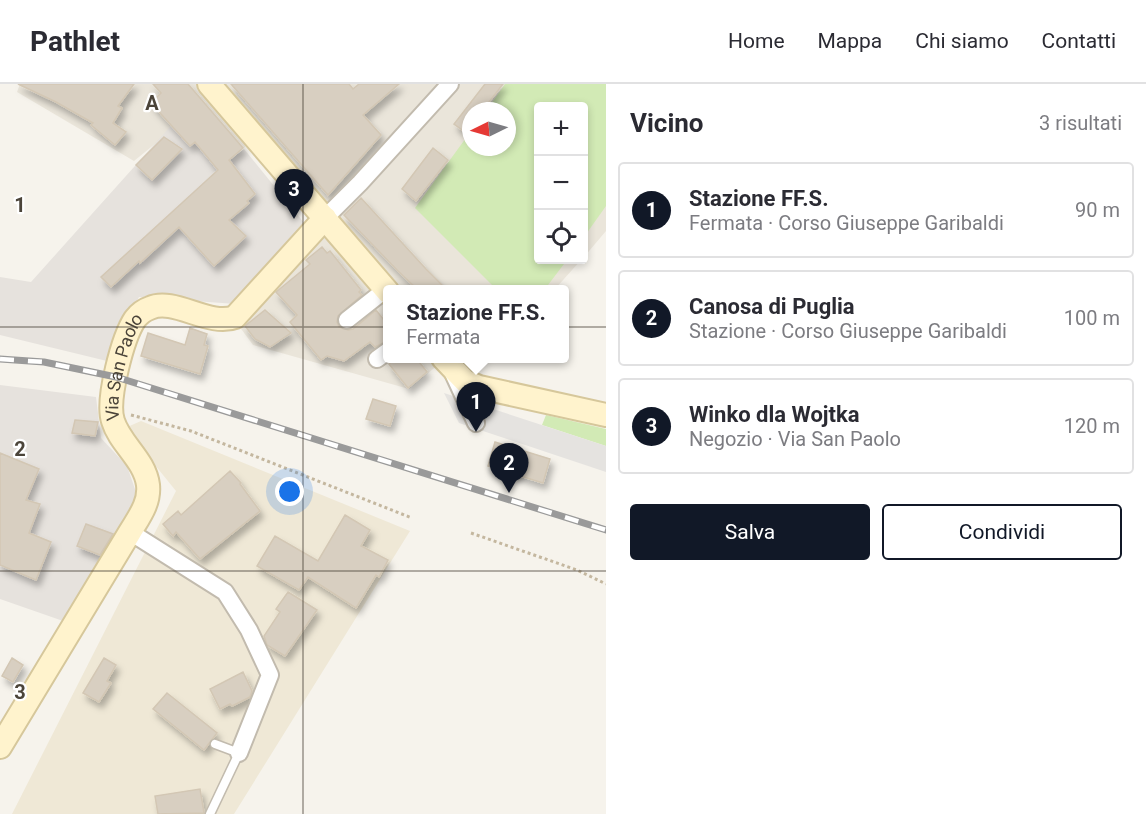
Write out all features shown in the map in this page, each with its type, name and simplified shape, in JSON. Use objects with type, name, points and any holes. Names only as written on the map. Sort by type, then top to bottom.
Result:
[{"type":"street","points":[[325,218],[450,84]]},
{"type":"street","points":[[211,85],[383,287]]},
{"type":"street","name":"Via San Paolo","points":[[0,747],[146,502],[148,486],[143,471],[119,434],[112,417],[110,403],[129,334],[139,315],[157,306],[221,319],[235,317],[325,218]]},
{"type":"street","points":[[347,320],[383,293]]},
{"type":"street","points":[[447,363],[465,381],[479,387],[606,415]]},
{"type":"street","points":[[447,363],[476,423]]},
{"type":"street","points":[[130,532],[225,592],[249,630],[270,675],[239,753]]},
{"type":"lane","points":[[210,814],[239,753],[215,744]]},
{"type":"path","points":[[112,417],[135,415],[191,432],[412,518]]},
{"type":"path","points":[[471,533],[577,570],[606,584]]},
{"type":"shaded area","points":[[20,84],[606,84],[606,231],[588,252],[588,102],[534,102],[534,264],[577,264],[559,285],[383,285],[383,363],[440,363],[409,389],[253,345],[239,326],[336,220],[254,139],[218,170],[161,139],[134,161],[17,92]]},
{"type":"shaded area","points":[[177,119],[218,169],[244,149],[305,224],[236,304],[139,297],[107,361],[0,335],[0,277],[31,282]]},
{"type":"shaded area","points":[[0,385],[96,397],[101,438],[127,466],[137,495],[66,622],[0,599]]},
{"type":"shaded area","points":[[444,393],[606,446],[606,472],[459,423]]},
{"type":"shaded area","points":[[141,421],[410,531],[234,814],[12,814],[176,491],[125,428]]},
{"type":"green space","points":[[505,84],[606,84],[606,206],[588,231],[588,102],[534,102],[534,264],[564,264],[548,285],[492,285],[415,208],[462,143],[462,156],[516,156],[516,102],[492,102]]},
{"type":"green space","points":[[546,415],[606,429],[606,446],[542,425]]},
{"type":"building","points":[[18,84],[134,84],[118,106],[122,108],[113,123],[126,132],[115,145],[91,125],[93,123]]},
{"type":"building","points":[[153,84],[188,84],[243,148],[229,160],[255,194],[247,201],[249,203],[229,220],[246,236],[214,266],[179,227],[111,287],[101,277],[218,170],[195,142],[190,146],[151,103],[161,93]]},
{"type":"building","points":[[231,84],[349,84],[353,89],[359,84],[399,84],[363,115],[381,135],[328,195]]},
{"type":"building","points":[[485,84],[503,84],[489,102],[471,102]]},
{"type":"building","points":[[462,114],[462,130],[454,124]]},
{"type":"building","points":[[164,137],[182,149],[152,180],[136,165]]},
{"type":"building","points":[[433,148],[448,160],[416,201],[402,189]]},
{"type":"building","points":[[361,198],[442,285],[413,285],[344,215]]},
{"type":"building","points":[[322,247],[327,253],[330,251],[361,290],[359,292],[362,295],[338,316],[339,327],[353,329],[376,310],[383,319],[383,343],[375,347],[370,342],[344,361],[327,356],[321,360],[290,322],[297,315],[276,292],[310,264],[306,260]]},
{"type":"building","points":[[265,310],[291,333],[270,347],[255,339],[245,326]]},
{"type":"building","points":[[190,328],[207,334],[204,345],[208,346],[200,374],[141,356],[148,333],[185,345]]},
{"type":"building","points":[[420,363],[427,372],[408,388],[389,364]]},
{"type":"building","points":[[373,399],[396,406],[390,426],[366,419]]},
{"type":"building","points":[[75,420],[98,422],[95,436],[72,433]]},
{"type":"building","points":[[495,442],[550,459],[543,483],[488,466]]},
{"type":"building","points":[[0,453],[39,469],[26,500],[40,504],[29,533],[51,542],[36,580],[0,565]]},
{"type":"building","points":[[230,471],[260,511],[200,559],[176,532],[173,536],[163,524],[178,511],[181,515]]},
{"type":"building","points":[[345,515],[370,530],[361,546],[388,560],[379,577],[376,575],[356,608],[308,577],[299,590],[257,566],[275,536],[318,561]]},
{"type":"building","points":[[86,524],[113,534],[100,555],[77,546]]},
{"type":"building","points":[[288,592],[317,610],[285,656],[267,645],[264,636],[280,612],[276,609]]},
{"type":"building","points":[[12,658],[23,665],[13,682],[2,676]]},
{"type":"building","points":[[104,658],[116,665],[107,681],[111,683],[99,702],[83,693]]},
{"type":"building","points":[[243,672],[252,691],[250,697],[220,709],[210,689]]},
{"type":"building","points":[[167,693],[217,733],[204,750],[153,709]]},
{"type":"building","points":[[200,789],[204,813],[158,814],[155,796]]},
{"type":"railway","points":[[0,359],[44,362],[116,377],[606,530]]},
{"type":"place","name":"Winko dla Wojtka","points":[[294,219]]},
{"type":"place","name":"Stazione FF.S.","points":[[476,432]]},
{"type":"place","name":"Canosa di Puglia","points":[[509,493]]}]
